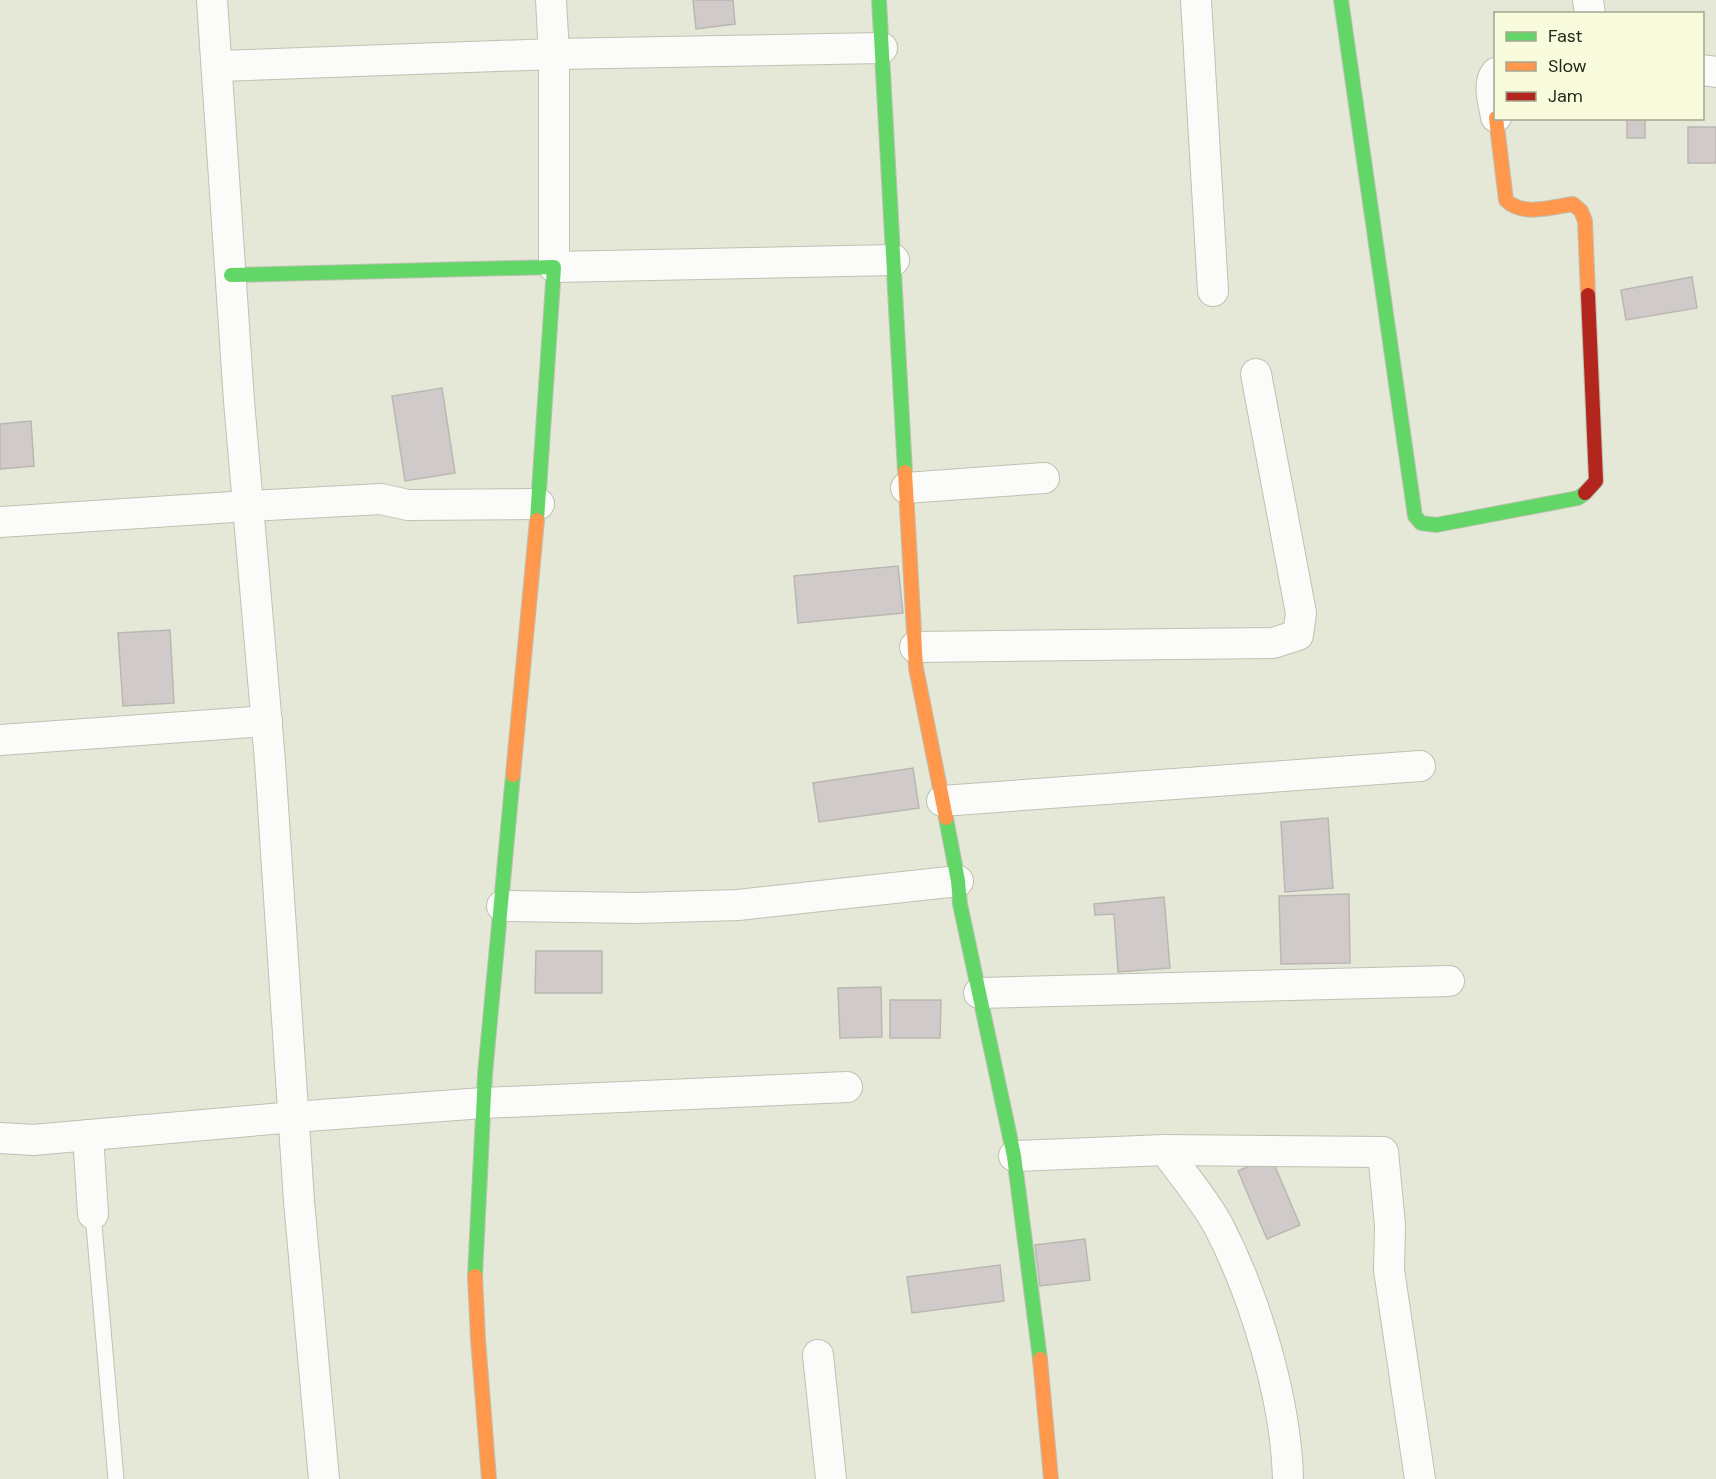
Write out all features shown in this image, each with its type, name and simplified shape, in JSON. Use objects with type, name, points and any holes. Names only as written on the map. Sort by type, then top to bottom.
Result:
[{"type":"street","points":[[212,0],[248,506],[267,722],[299,1201],[324,1479]]},
{"type":"street","points":[[489,1479],[478,1339],[475,1265],[484,1074],[539,504],[554,267],[554,54],[551,0]]},
{"type":"street","points":[[879,0],[916,668],[958,881],[960,904],[1014,1156],[1044,1389],[1052,1479]]},
{"type":"street","points":[[1196,0],[1213,291]]},
{"type":"street","points":[[1341,0],[1412,504],[1415,516],[1421,523],[1436,525],[1578,498],[1596,481],[1585,221],[1579,207],[1573,204],[1521,210],[1509,205],[1506,200],[1496,120]]},
{"type":"street","points":[[218,66],[554,54],[882,48]]},
{"type":"street","points":[[1494,75],[1491,83],[1494,104]]},
{"type":"street","points":[[231,275],[894,260]]},
{"type":"street","points":[[915,647],[1273,643],[1298,635],[1301,613],[1256,374]]},
{"type":"street","points":[[906,488],[1044,478]]},
{"type":"street","points":[[0,522],[381,499],[408,505],[539,504]]},
{"type":"street","points":[[0,740],[267,722]]},
{"type":"street","points":[[942,801],[1420,766]]},
{"type":"street","points":[[502,906],[637,908],[738,905],[958,881]]},
{"type":"street","points":[[979,993],[1449,981]]},
{"type":"street","points":[[0,1138],[33,1140],[483,1103],[847,1087]]},
{"type":"street","points":[[88,1135],[93,1214]]},
{"type":"street","points":[[1014,1156],[1165,1150],[1383,1152],[1390,1225],[1389,1270],[1420,1479]]},
{"type":"street","points":[[1165,1150],[1217,1223],[1257,1316],[1281,1417],[1287,1452],[1288,1479]]},
{"type":"street","points":[[818,1355],[831,1479]]},
{"type":"lane","points":[[93,1214],[116,1479]]},
{"type":"building","points":[[693,0],[733,0],[735,24],[696,29]]},
{"type":"building","points":[[1627,120],[1645,120],[1645,138],[1627,138]]},
{"type":"building","points":[[1688,127],[1716,127],[1716,163],[1688,163]]},
{"type":"building","points":[[1692,277],[1697,308],[1626,320],[1621,290]]},
{"type":"building","points":[[442,388],[455,473],[405,481],[392,396]]},
{"type":"building","points":[[31,421],[34,466],[0,469],[0,424]]},
{"type":"building","points":[[898,566],[903,613],[798,623],[794,576]]},
{"type":"building","points":[[170,630],[174,703],[123,706],[118,633]]},
{"type":"building","points":[[913,768],[919,808],[819,822],[813,783]]},
{"type":"building","points":[[1328,818],[1333,888],[1285,892],[1281,822]]},
{"type":"building","points":[[1349,894],[1350,963],[1281,964],[1279,896]]},
{"type":"building","points":[[1164,897],[1170,968],[1118,972],[1114,914],[1095,915],[1094,904]]},
{"type":"building","points":[[536,951],[602,951],[602,993],[535,993]]},
{"type":"building","points":[[881,987],[882,1037],[840,1038],[838,988]]},
{"type":"building","points":[[890,1000],[941,1000],[940,1038],[890,1038]]},
{"type":"building","points":[[1271,1157],[1300,1225],[1267,1239],[1238,1171]]},
{"type":"building","points":[[1085,1239],[1090,1280],[1040,1286],[1035,1245]]},
{"type":"building","points":[[1000,1265],[1004,1301],[912,1313],[907,1277]]},
{"type":"traffic: fast","points":[[879,0],[905,472]]},
{"type":"traffic: fast","points":[[1341,0],[1415,516],[1421,523],[1436,525],[1578,498],[1585,493]]},
{"type":"traffic: fast","points":[[231,275],[554,267],[537,520]]},
{"type":"traffic: fast","points":[[475,1276],[485,1074],[513,775]]},
{"type":"traffic: fast","points":[[946,818],[960,904],[1014,1156],[1040,1359]]},
{"type":"traffic: slow","points":[[1496,120],[1506,200],[1529,210],[1573,204],[1581,211],[1585,221],[1588,295]]},
{"type":"traffic: slow","points":[[905,472],[916,668],[946,818]]},
{"type":"traffic: slow","points":[[513,775],[537,520]]},
{"type":"traffic: slow","points":[[475,1276],[489,1479]]},
{"type":"traffic: slow","points":[[1040,1359],[1051,1479]]},
{"type":"traffic: jam","points":[[1585,493],[1596,481],[1588,295]]}]
